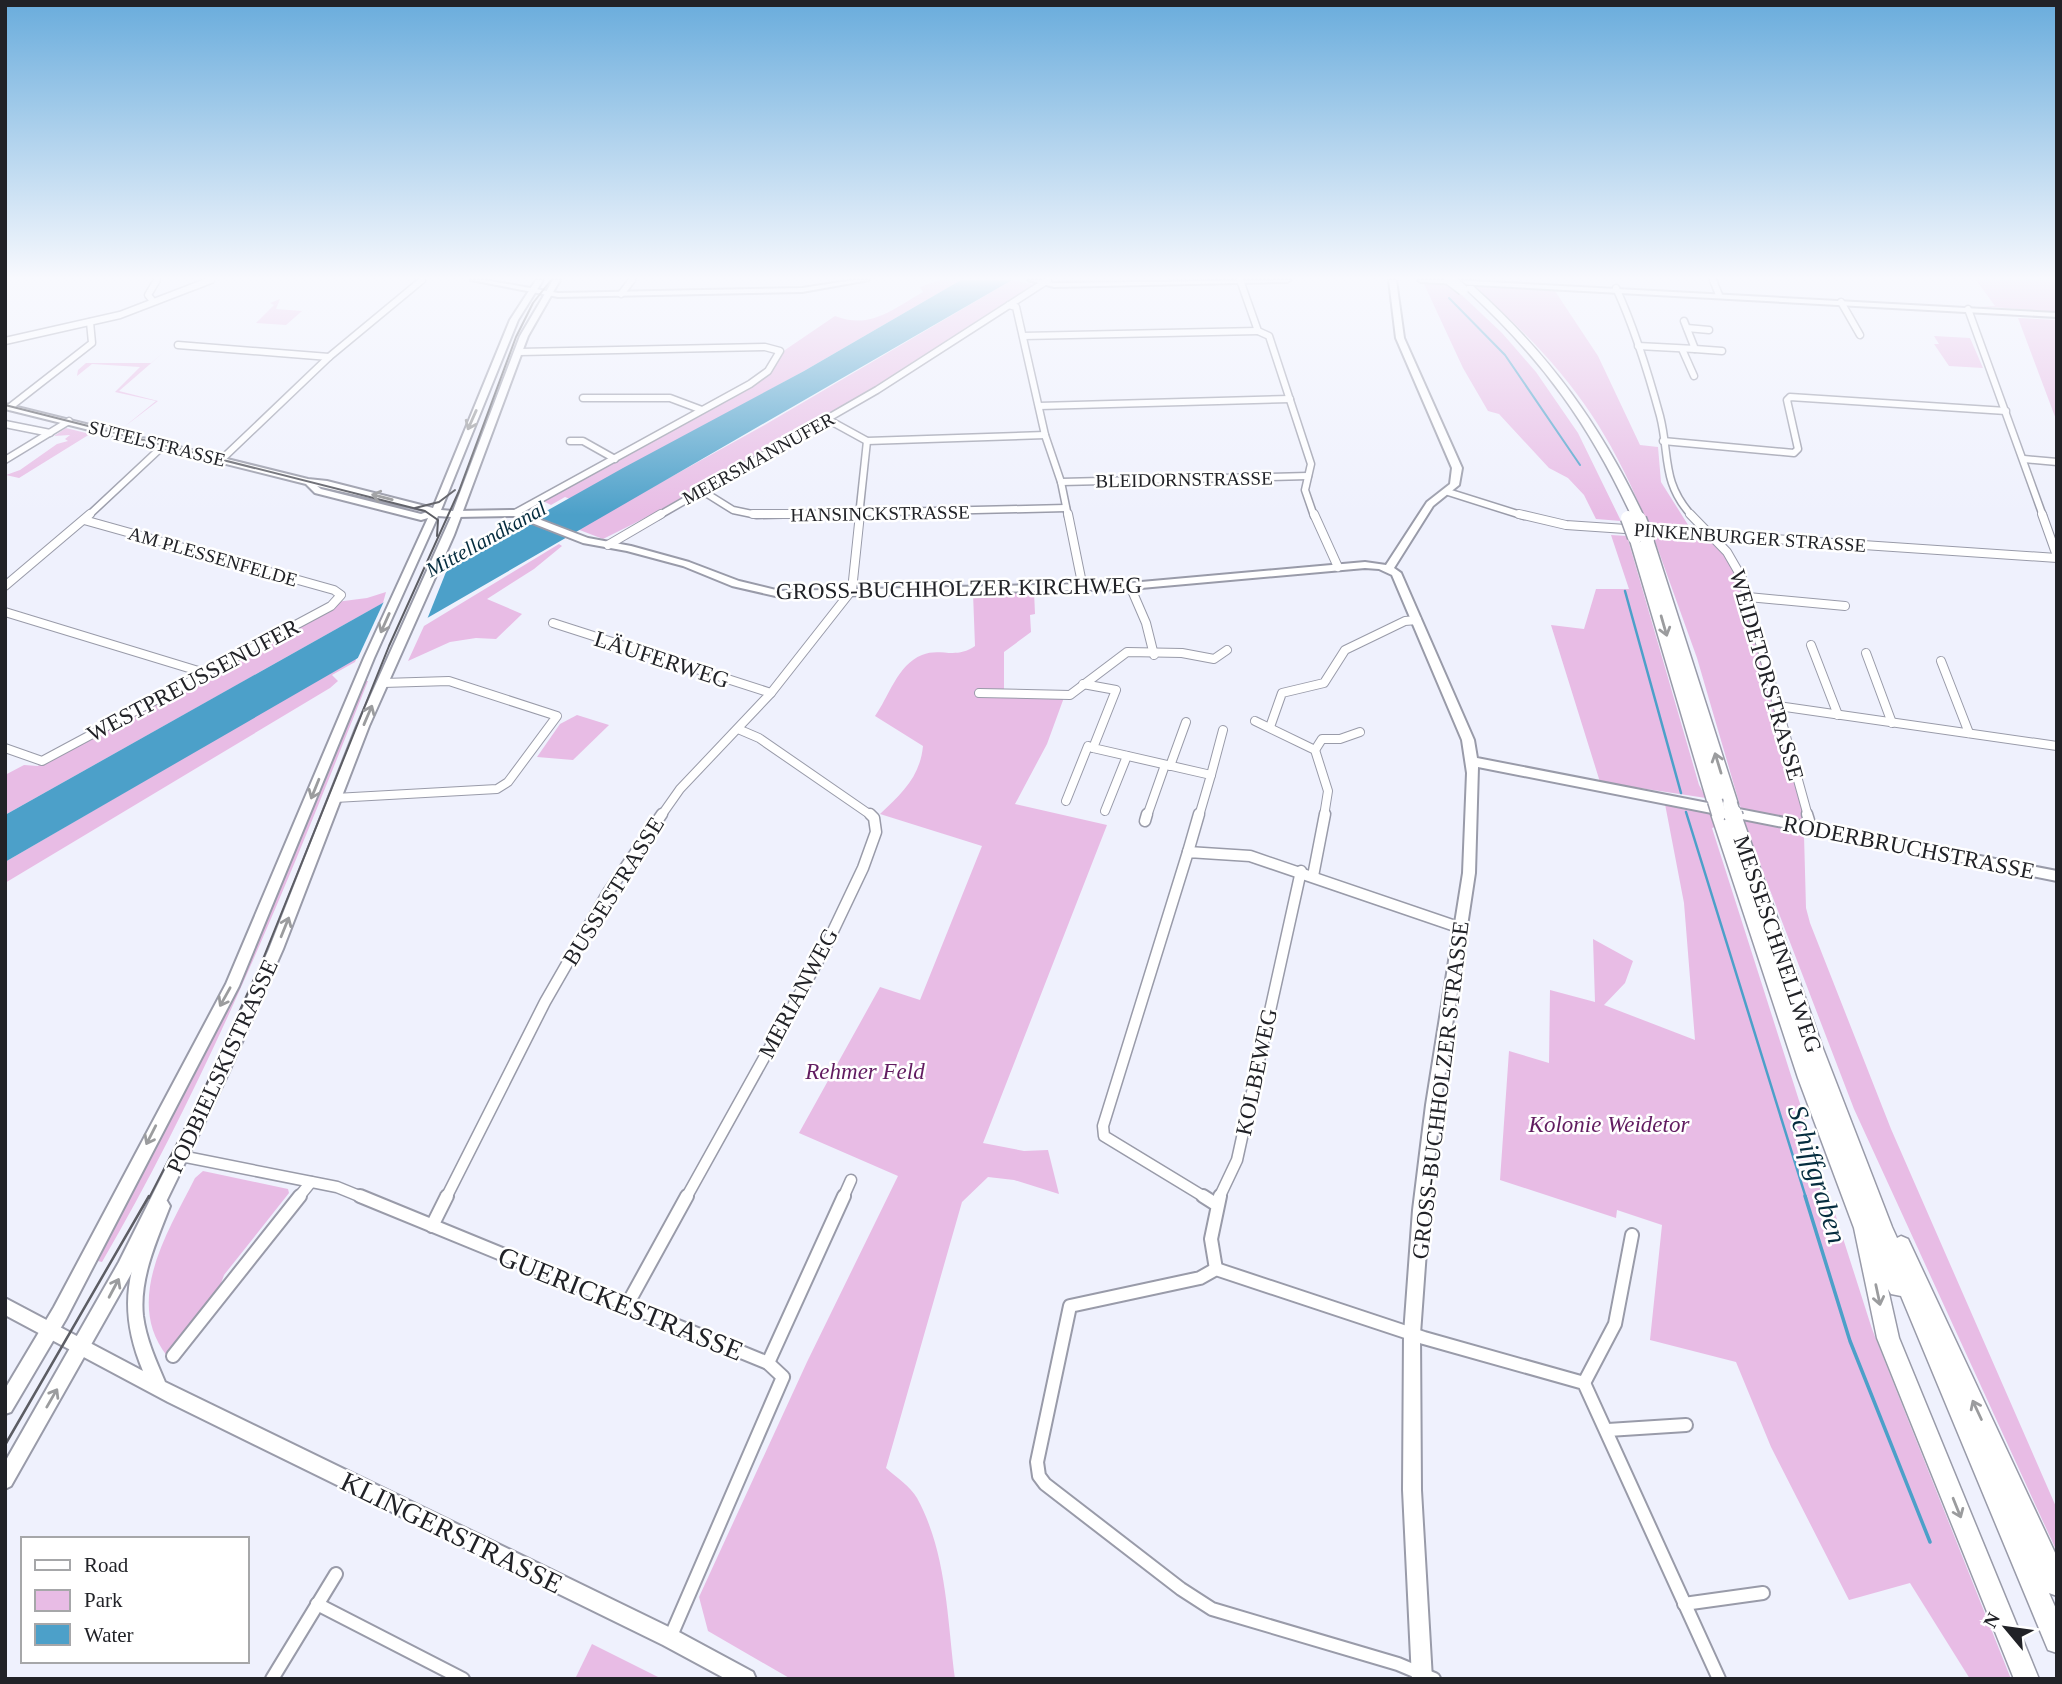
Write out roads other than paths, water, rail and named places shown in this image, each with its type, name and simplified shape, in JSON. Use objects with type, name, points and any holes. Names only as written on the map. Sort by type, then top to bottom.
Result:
[{"type":"highway","name":"MESSESCHNELLWEG","points":[[1531,359],[1565,401],[1586,433],[1634,518],[1807,1078],[1864,1228]]},
{"type":"highway","name":"MESSESCHNELLWEG","points":[[1724,809],[1927,1338],[2057,1641]]},
{"type":"highway","points":[[1835,1104],[2057,1584]]},
{"type":"highway","points":[[1864,1228],[1927,1338]]},
{"type":"highway","points":[[1864,1228],[1888,1338],[2027,1679]]},
{"type":"main road","name":"SUTELSTRASSE","points":[[307,482],[318,491],[396,512],[422,517],[434,513]]},
{"type":"street","points":[[8,406],[33,392],[67,359]]},
{"type":"street","points":[[221,460],[327,359]]},
{"type":"street","points":[[434,513],[498,359]]},
{"type":"street","points":[[457,514],[516,359]]},
{"type":"street","points":[[515,513],[762,376],[775,359]]},
{"type":"street","name":"MEERSMANNUFER","points":[[608,545],[827,419],[923,359]]},
{"type":"street","points":[[1028,359],[1045,435],[1061,482],[1083,588]]},
{"type":"street","points":[[1277,359],[1311,464],[1306,491],[1338,567]]},
{"type":"street","points":[[1388,569],[1430,504],[1454,485],[1457,468],[1409,359]]},
{"type":"street","name":"WEIDETORSTRASSE","points":[[1642,359],[1661,424],[1672,487],[1684,508],[1727,550],[1736,564],[1748,597],[1811,827]]},
{"type":"street","points":[[1686,359],[1694,376]]},
{"type":"street","points":[[1986,359],[2053,534],[2057,557]]},
{"type":"street","points":[[1663,441],[1794,453],[1798,449],[1787,400],[1790,397],[2006,411]]},
{"type":"street","points":[[583,398],[670,398],[702,410]]},
{"type":"street","points":[[1039,406],[1290,399]]},
{"type":"street","name":"SUTELSTRASSE","points":[[8,406],[307,482]]},
{"type":"street","points":[[827,419],[867,441],[1045,435]]},
{"type":"street","points":[[5,460],[69,421]]},
{"type":"street","points":[[5,424],[50,433]]},
{"type":"street","points":[[570,441],[583,441],[615,459]]},
{"type":"street","points":[[849,594],[867,441]]},
{"type":"street","points":[[5,586],[84,520],[164,445]]},
{"type":"street","points":[[2024,459],[2057,462]]},
{"type":"street","name":"BLEIDORNSTRASSE","points":[[1061,482],[1308,476]]},
{"type":"street","name":"HANSINCKSTRASSE","points":[[701,490],[733,510],[757,515],[1066,508]]},
{"type":"street","name":"PINKENBURGER STRASSE","points":[[1448,492],[1551,523],[2057,557]]},
{"type":"street","name":"SUTELSTRASSE","points":[[434,513],[457,514]]},
{"type":"street","name":"PODBIELSKISTRASSE","points":[[5,1406],[50,1331],[232,986],[369,657],[434,513]]},
{"type":"street","name":"GROSS-BUCHHOLZER KIRCHWEG","points":[[457,514],[515,513],[573,537],[687,565],[736,584],[779,594],[1083,588],[1338,567],[1374,565],[1388,569]]},
{"type":"street","name":"PODBIELSKISTRASSE","points":[[5,1479],[81,1348],[181,1156],[276,950],[335,798],[457,514]]},
{"type":"street","name":"AM PLESSENFELDE","points":[[84,520],[334,590],[341,595]]},
{"type":"street","name":"GROSS-BUCHHOLZER STRASSE","points":[[1388,569],[1396,573],[1468,740],[1473,762],[1472,837],[1461,928],[1433,1105],[1421,1210],[1412,1334],[1412,1490],[1426,1677]]},
{"type":"street","points":[[1130,586],[1146,623],[1154,655]]},
{"type":"street","name":"BUSSESTRASSE","points":[[432,1226],[545,1002],[607,894],[680,789],[771,693],[849,594]]},
{"type":"street","name":"WESTPREUSSENUFER","points":[[5,748],[42,761],[331,606],[341,595]]},
{"type":"street","points":[[1748,597],[1845,606]]},
{"type":"street","points":[[5,612],[205,673]]},
{"type":"street","points":[[1270,727],[1282,692],[1324,683],[1346,650],[1405,621],[1416,620]]},
{"type":"street","name":"LÄUFERWEG","points":[[553,623],[771,693]]},
{"type":"street","points":[[1811,645],[1838,715]]},
{"type":"street","points":[[979,693],[1070,695],[1127,652],[1154,655],[1201,654],[1214,659],[1227,650]]},
{"type":"street","points":[[1866,653],[1892,723]]},
{"type":"street","points":[[1941,661],[1969,733]]},
{"type":"street","points":[[335,798],[497,789],[508,782],[556,716],[449,681],[383,683]]},
{"type":"street","points":[[1083,684],[1116,690],[1093,748]]},
{"type":"street","points":[[1778,706],[2057,746]]},
{"type":"street","points":[[1255,721],[1315,750],[1328,791],[1318,861],[1313,876]]},
{"type":"street","points":[[1145,821],[1186,722]]},
{"type":"street","name":"MERIANWEG","points":[[627,1305],[824,950],[863,868],[876,832],[874,818],[861,806],[760,738],[738,729]]},
{"type":"street","points":[[1214,1203],[1104,1136],[1103,1126],[1223,730]]},
{"type":"street","points":[[1315,750],[1322,740],[1360,732]]},
{"type":"street","points":[[1066,802],[1088,747],[1210,775]]},
{"type":"street","points":[[1105,811],[1127,756]]},
{"type":"street","name":"RODERBRUCHSTRASSE","points":[[1473,762],[2057,876]]},
{"type":"street","points":[[1188,852],[1250,856],[1461,928]]},
{"type":"street","name":"KOLBEWEG","points":[[1216,1269],[1213,1257],[1214,1203],[1237,1160],[1301,872]]},
{"type":"street","points":[[158,1385],[136,1331],[135,1287],[141,1263],[181,1156]]},
{"type":"street","name":"GUERICKESTRASSE","points":[[181,1156],[337,1186],[768,1363],[783,1377],[670,1639]]},
{"type":"street","points":[[768,1363],[851,1180]]},
{"type":"street","points":[[173,1356],[311,1181]]},
{"type":"street","points":[[1584,1382],[1615,1324],[1632,1235]]},
{"type":"street","points":[[1426,1677],[1212,1609],[1181,1589],[1045,1484],[1039,1476],[1037,1462],[1070,1306],[1199,1278],[1216,1269],[1412,1334],[1584,1382],[1719,1679]]},
{"type":"street","name":"KLINGERSTRASSE","points":[[5,1306],[81,1348],[158,1385],[174,1396],[670,1639],[746,1679]]},
{"type":"street","points":[[1608,1430],[1686,1425]]},
{"type":"street","points":[[272,1679],[336,1574]]},
{"type":"street","points":[[1684,1604],[1763,1593]]},
{"type":"street","points":[[317,1604],[463,1679]]},
{"type":"water","points":[[825,359],[876,359],[5,862],[5,815],[623,468]]},
{"type":"waterway","name":"Schiffgraben","points":[[1507,359],[1580,465]]},
{"type":"waterway","name":"Schiffgraben","points":[[1625,591],[1681,793]]},
{"type":"waterway","name":"Schiffgraben","points":[[1686,812],[1806,1198]]},
{"type":"waterway","name":"Schiffgraben","points":[[1805,1196],[1850,1341],[1930,1542]]},
{"type":"tram line","points":[[149,1198],[199,1101],[263,959],[389,646],[459,491],[508,359]]},
{"type":"tram line","points":[[5,405],[425,511],[438,520],[437,536]]},
{"type":"tram line","points":[[415,508],[439,502],[455,490]]},
{"type":"tram line","points":[[5,1445],[149,1196]]},
{"type":"water label","name":"Mittellandkanal","points":[[486,539]]},
{"type":"park label","name":"Rehmer Feld","points":[[865,1071]]},
{"type":"park label","name":"Kolonie Weidetor","points":[[1609,1124]]}]
